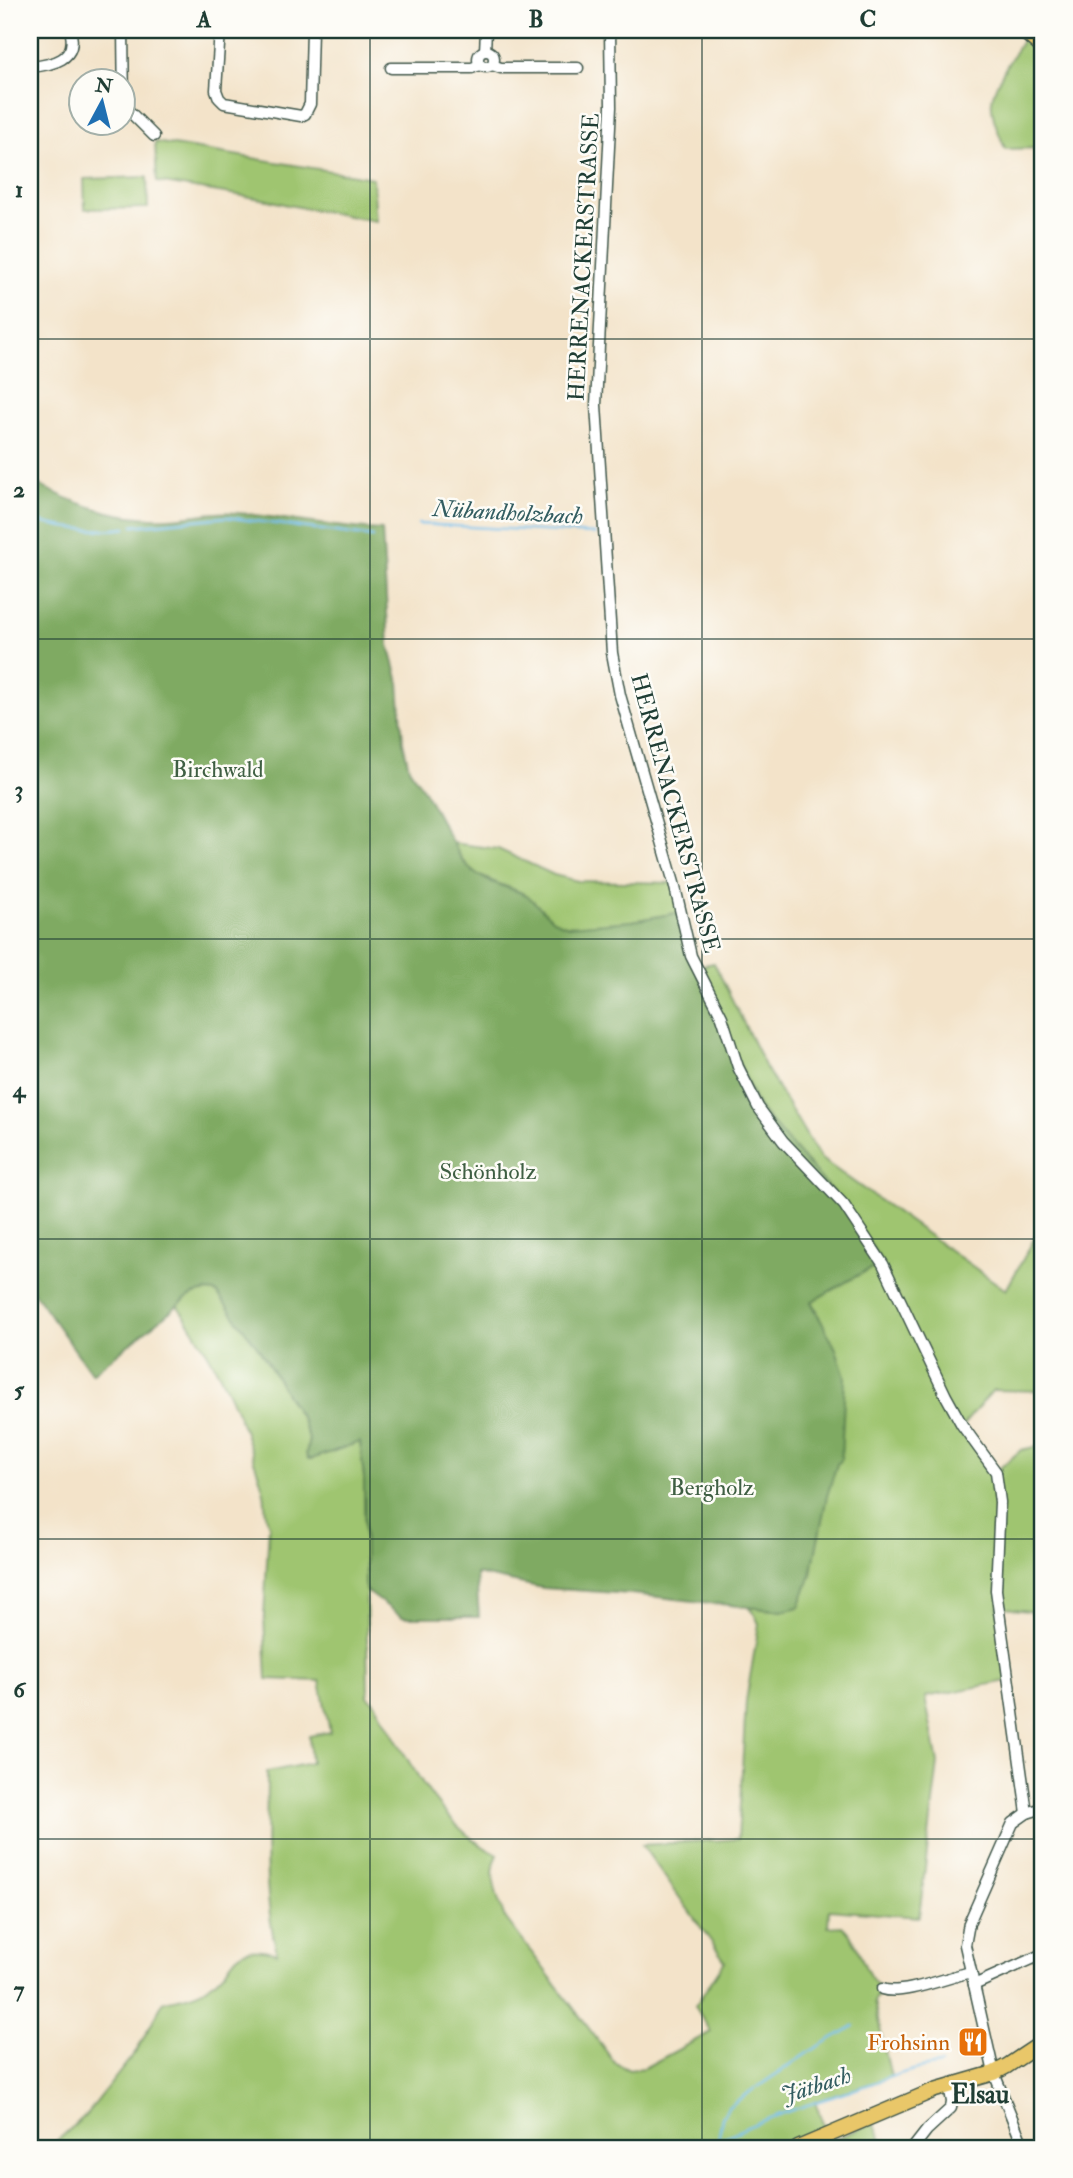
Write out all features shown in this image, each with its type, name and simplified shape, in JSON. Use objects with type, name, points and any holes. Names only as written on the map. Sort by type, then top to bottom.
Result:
[{"type":"main road","points":[[1022,30],[1043,48]]},
{"type":"main road","points":[[798,2148],[949,2085],[994,2073],[1043,2042]]},
{"type":"street","points":[[30,67],[52,65],[64,58],[69,51],[72,36],[70,30]]},
{"type":"street","points":[[123,30],[124,106],[154,136]]},
{"type":"street","points":[[220,30],[216,90],[219,98],[224,103],[301,116],[310,104],[312,30]]},
{"type":"street","points":[[391,68],[472,68],[486,65],[494,60],[492,54],[485,51],[486,30]]},
{"type":"street","name":"HERRENACKERSTRASSE","points":[[610,30],[611,107],[596,405],[612,653],[620,695],[674,883],[691,956],[722,1017],[738,1067],[758,1107],[783,1140],[844,1205],[883,1264],[962,1425],[996,1472],[1000,1502],[996,1590],[1027,1813]]},
{"type":"street","points":[[486,65],[501,68],[578,68]]},
{"type":"street","points":[[1024,2148],[994,2073],[965,1945],[969,1923],[1013,1823],[1027,1813],[1043,1808]]},
{"type":"street","points":[[974,1985],[1043,1954]]},
{"type":"street","points":[[882,1989],[889,1991],[915,1988],[971,1972]]},
{"type":"street","points":[[913,2148],[927,2130],[951,2108],[949,2085]]},
{"type":"green space","points":[[1022,30],[1043,30],[1043,148],[1005,149],[994,119],[992,100],[1001,75],[1026,34]]},
{"type":"green space","points":[[155,142],[373,178],[376,221],[157,182]]},
{"type":"green space","points":[[147,177],[148,208],[85,209],[84,179]]},
{"type":"green space","points":[[30,480],[79,503],[132,516],[168,518],[229,512],[382,530],[389,645],[399,682],[403,742],[409,768],[462,860],[473,872],[487,880],[527,895],[553,920],[568,926],[632,921],[682,912],[691,956],[758,1107],[844,1205],[883,1264],[811,1302],[836,1349],[845,1377],[841,1460],[837,1464],[827,1496],[811,1575],[799,1607],[783,1611],[631,1594],[543,1588],[476,1574],[479,1617],[402,1617],[365,1590],[364,1478],[360,1442],[308,1459],[306,1454],[309,1439],[302,1420],[260,1350],[217,1293],[202,1292],[187,1298],[92,1374],[30,1287]]},
{"type":"green space","points":[[452,843],[498,849],[554,875],[578,881],[674,883],[682,912],[600,925],[569,926],[558,923],[525,895],[473,871]]},
{"type":"green space","points":[[714,963],[766,1068],[820,1158],[1006,1290],[1043,1223],[1043,1391],[993,1390],[963,1425],[995,1472],[1021,1450],[1043,1445],[1043,1613],[998,1607],[1007,1681],[925,1697],[938,1763],[919,1917],[829,1910],[828,1927],[842,1926],[849,1933],[870,1975],[882,1989],[874,2002],[891,2077],[815,2102],[826,2132],[788,2148],[49,2148],[87,2114],[137,2050],[164,2001],[188,1996],[205,1988],[220,1977],[243,1952],[262,1950],[277,1953],[267,1886],[267,1772],[311,1763],[309,1736],[330,1732],[320,1681],[267,1679],[264,1617],[269,1525],[263,1488],[229,1394],[210,1357],[177,1305],[193,1294],[210,1291],[217,1293],[260,1350],[302,1420],[309,1439],[306,1454],[312,1459],[360,1441],[364,1478],[368,1696],[375,1703],[412,1768],[442,1809],[458,1827],[498,1855],[493,1877],[504,1916],[615,2063],[629,2070],[644,2068],[711,2032],[695,2006],[725,1961],[642,1845],[738,1839],[746,1701],[759,1624],[748,1607],[783,1611],[811,1575],[826,1496],[837,1463],[820,1320],[811,1302],[882,1264],[758,1107],[695,967]]},
{"type":"green space","points":[[873,2123],[887,2148],[814,2148]]},
{"type":"waterway","points":[[1037,30],[1043,35]]},
{"type":"waterway","name":"Nübandholzbach","points":[[30,517],[50,524],[77,528],[126,528]]},
{"type":"waterway","name":"Nübandholzbach","points":[[133,526],[226,517],[373,537]]},
{"type":"waterway","name":"Nübandholzbach","points":[[418,524],[595,534]]},
{"type":"waterway","points":[[718,2141],[722,2118],[728,2107],[809,2052],[854,2026]]},
{"type":"waterway","name":"Jätbach","points":[[706,2148],[775,2116],[905,2072],[941,2065]]},
{"type":"place","name":"Frohsinn","points":[[973,2042]]},
{"type":"district","name":"Elsau","points":[[980,2094]]},
{"type":"park label","name":"Birchwald","points":[[218,769]]},
{"type":"park label","name":"Schönholz","points":[[488,1171]]},
{"type":"park label","name":"Bergholz","points":[[712,1487]]}]
